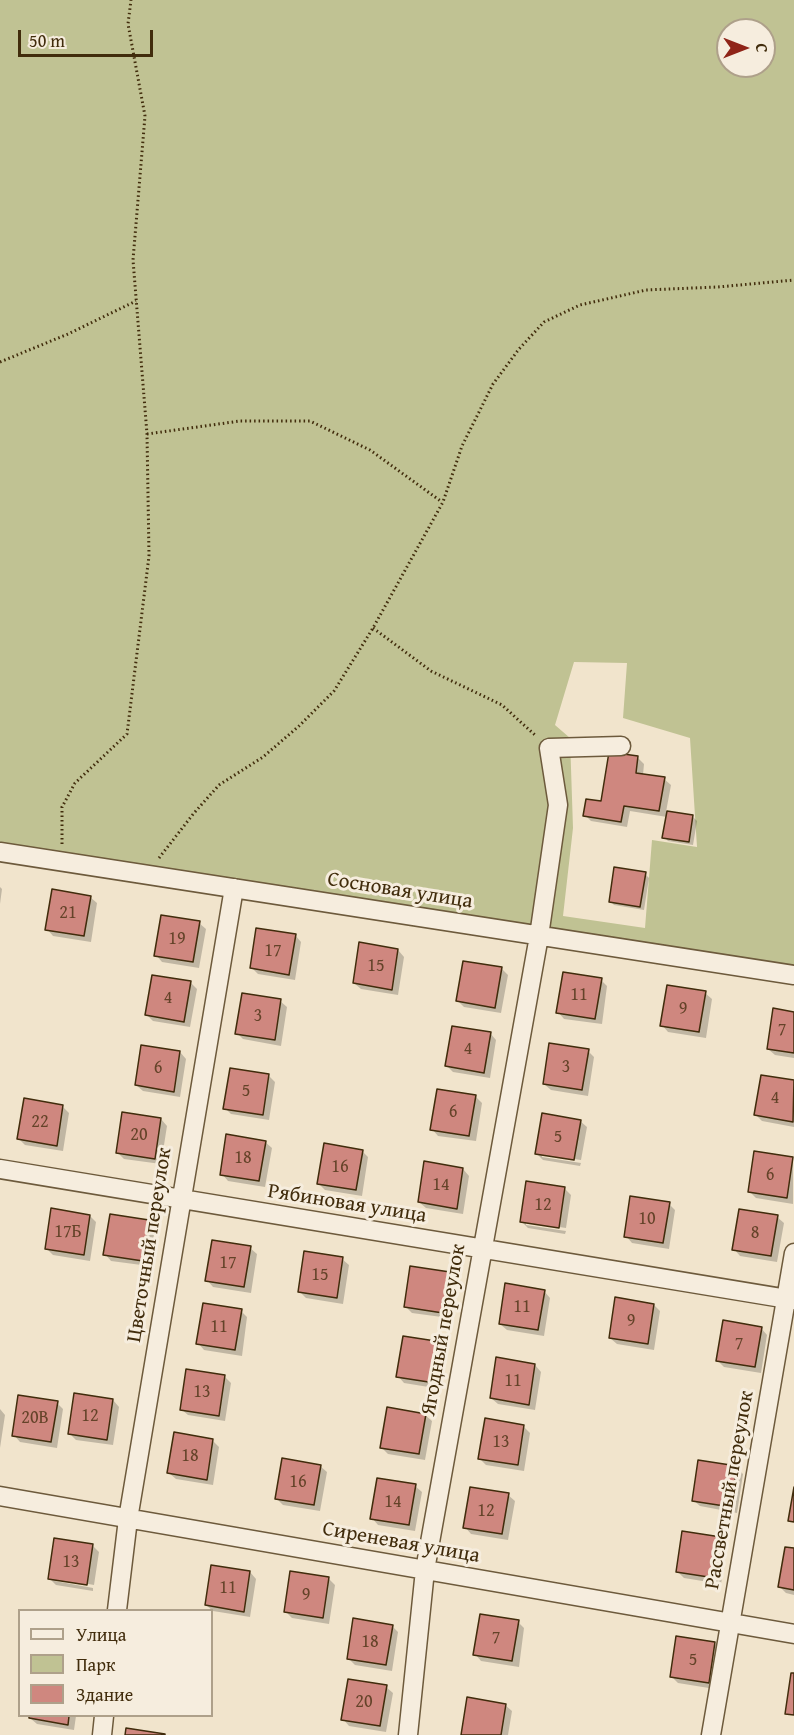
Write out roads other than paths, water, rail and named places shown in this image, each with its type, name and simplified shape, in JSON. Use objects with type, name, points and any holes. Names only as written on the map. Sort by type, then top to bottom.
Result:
[{"type":"street","name":"Ягодный переулок","points":[[408,1735],[425,1570],[539,936],[558,805],[549,748],[621,746]]},
{"type":"street","name":"Сосновая улица","points":[[0,852],[794,975]]},
{"type":"street","name":"Цветочный переулок","points":[[117,1609],[128,1519],[234,888]]},
{"type":"street","name":"Рябиновая улица","points":[[0,1169],[790,1299]]},
{"type":"street","name":"Рассветный переулок","points":[[711,1735],[790,1299],[794,1253]]},
{"type":"street","name":"Сиреневая улица","points":[[0,1496],[794,1635]]},
{"type":"street","points":[[102,1735],[105,1717]]}]
